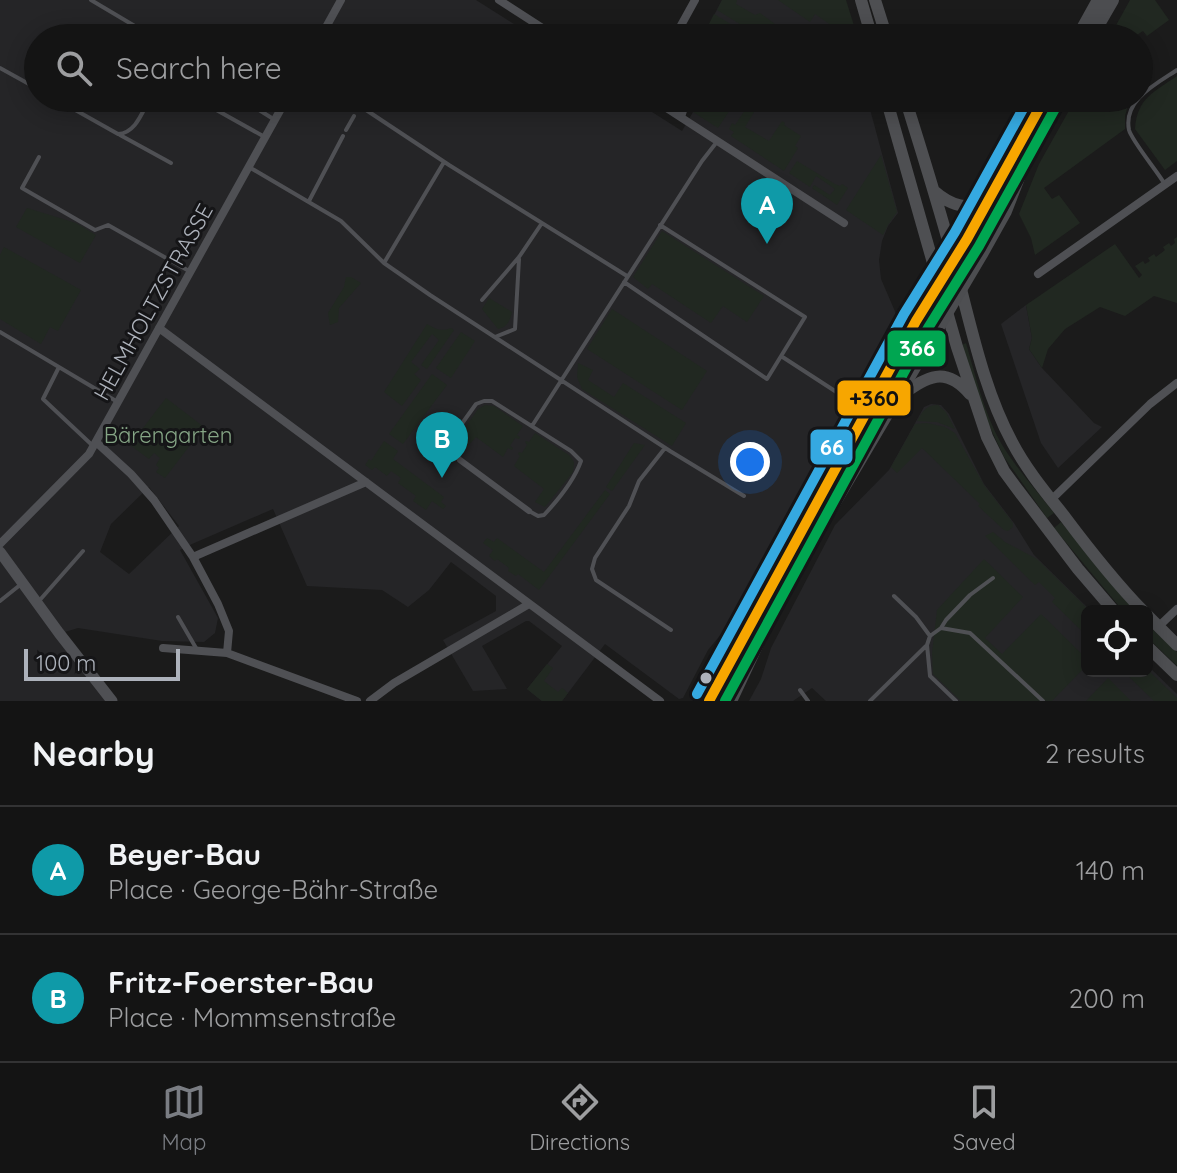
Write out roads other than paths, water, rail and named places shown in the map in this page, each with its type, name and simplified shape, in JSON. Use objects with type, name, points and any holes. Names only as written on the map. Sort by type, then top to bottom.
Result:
[{"type":"main road","points":[[861,0],[868,24]]},
{"type":"main road","points":[[875,0],[883,24]]},
{"type":"main road","points":[[1086,24],[1099,0]]},
{"type":"main road","points":[[1098,24],[1112,0]]},
{"type":"main road","points":[[890,112],[971,395],[987,437],[1004,471],[1109,605]]},
{"type":"main road","points":[[909,112],[1002,422],[1051,500],[1138,605]]},
{"type":"main road","points":[[709,701],[889,369],[989,201],[1037,112]]},
{"type":"main road","points":[[730,701],[769,618],[807,548],[1005,211],[1028,152],[1050,112]]},
{"type":"main road","points":[[932,189],[957,206],[976,206],[989,201]]},
{"type":"main road","points":[[895,400],[935,375],[958,381],[971,395]]},
{"type":"main road","points":[[1153,622],[1177,645]]},
{"type":"main road","points":[[1153,652],[1177,675]]},
{"type":"street","points":[[328,24],[341,0]]},
{"type":"street","points":[[499,0],[536,24]]},
{"type":"street","points":[[682,24],[695,0]]},
{"type":"street","name":"HELMHOLTZSTRASSE","points":[[0,544],[95,445],[279,112]]},
{"type":"street","points":[[673,112],[844,223]]},
{"type":"street","points":[[681,117],[683,112]]},
{"type":"street","points":[[1038,274],[1177,176]]},
{"type":"street","points":[[159,328],[660,701]]},
{"type":"street","points":[[1051,500],[1150,404],[1177,383]]},
{"type":"street","points":[[95,445],[131,474],[154,500],[193,557],[229,631],[227,653]]},
{"type":"street","points":[[460,460],[529,511]]},
{"type":"street","points":[[193,557],[366,482]]},
{"type":"street","points":[[0,552],[112,701]]},
{"type":"street","points":[[370,701],[394,683],[529,604]]},
{"type":"street","points":[[1158,627],[1177,609]]},
{"type":"street","points":[[163,648],[227,653],[357,701]]},
{"type":"lane","points":[[91,0],[131,24]]},
{"type":"lane","points":[[0,68],[24,81]]},
{"type":"lane","points":[[1153,87],[1177,70]]},
{"type":"lane","points":[[79,112],[171,163]]},
{"type":"lane","points":[[118,134],[133,128],[142,112]]},
{"type":"lane","points":[[220,112],[265,137]]},
{"type":"lane","points":[[262,112],[275,120]]},
{"type":"lane","points":[[369,112],[627,276]]},
{"type":"lane","points":[[1131,112],[1129,132],[1165,184]]},
{"type":"lane","points":[[346,130],[354,116]]},
{"type":"lane","points":[[309,201],[343,136]]},
{"type":"lane","points":[[532,426],[717,141]]},
{"type":"lane","points":[[39,157],[22,188],[95,230],[108,225],[191,272]]},
{"type":"lane","points":[[384,263],[444,162]]},
{"type":"lane","points":[[249,167],[341,221],[384,263],[452,310],[744,496]]},
{"type":"lane","points":[[482,300],[519,257],[542,223]]},
{"type":"lane","points":[[624,282],[767,379],[805,317],[660,225]]},
{"type":"lane","points":[[495,337],[515,329],[519,257]]},
{"type":"lane","points":[[0,332],[118,402]]},
{"type":"lane","points":[[781,356],[858,406]]},
{"type":"lane","points":[[60,367],[43,399],[95,445]]},
{"type":"lane","points":[[460,460],[449,451],[448,443],[476,404],[484,401],[492,401],[571,451],[581,461],[577,473],[543,516],[529,511]]},
{"type":"lane","points":[[665,448],[639,481],[629,506],[595,557],[592,569],[596,580],[671,630]]},
{"type":"lane","points":[[37,603],[83,551]]},
{"type":"lane","points":[[956,701],[930,676],[927,645],[930,636],[970,595],[993,578]]},
{"type":"lane","points":[[0,601],[23,583]]},
{"type":"lane","points":[[894,596],[930,636]]},
{"type":"lane","points":[[178,617],[198,650]]},
{"type":"lane","points":[[941,628],[970,633],[1043,701]]},
{"type":"lane","points":[[870,701],[927,645]]},
{"type":"lane","points":[[800,690],[808,701]]},
{"type":"place","name":"Beyer-Bau","points":[[767,244]]},
{"type":"place","name":"Fritz-Foerster-Bau","points":[[442,478]]},
{"type":"park label","name":"Bärengarten","points":[[168,435]]}]
